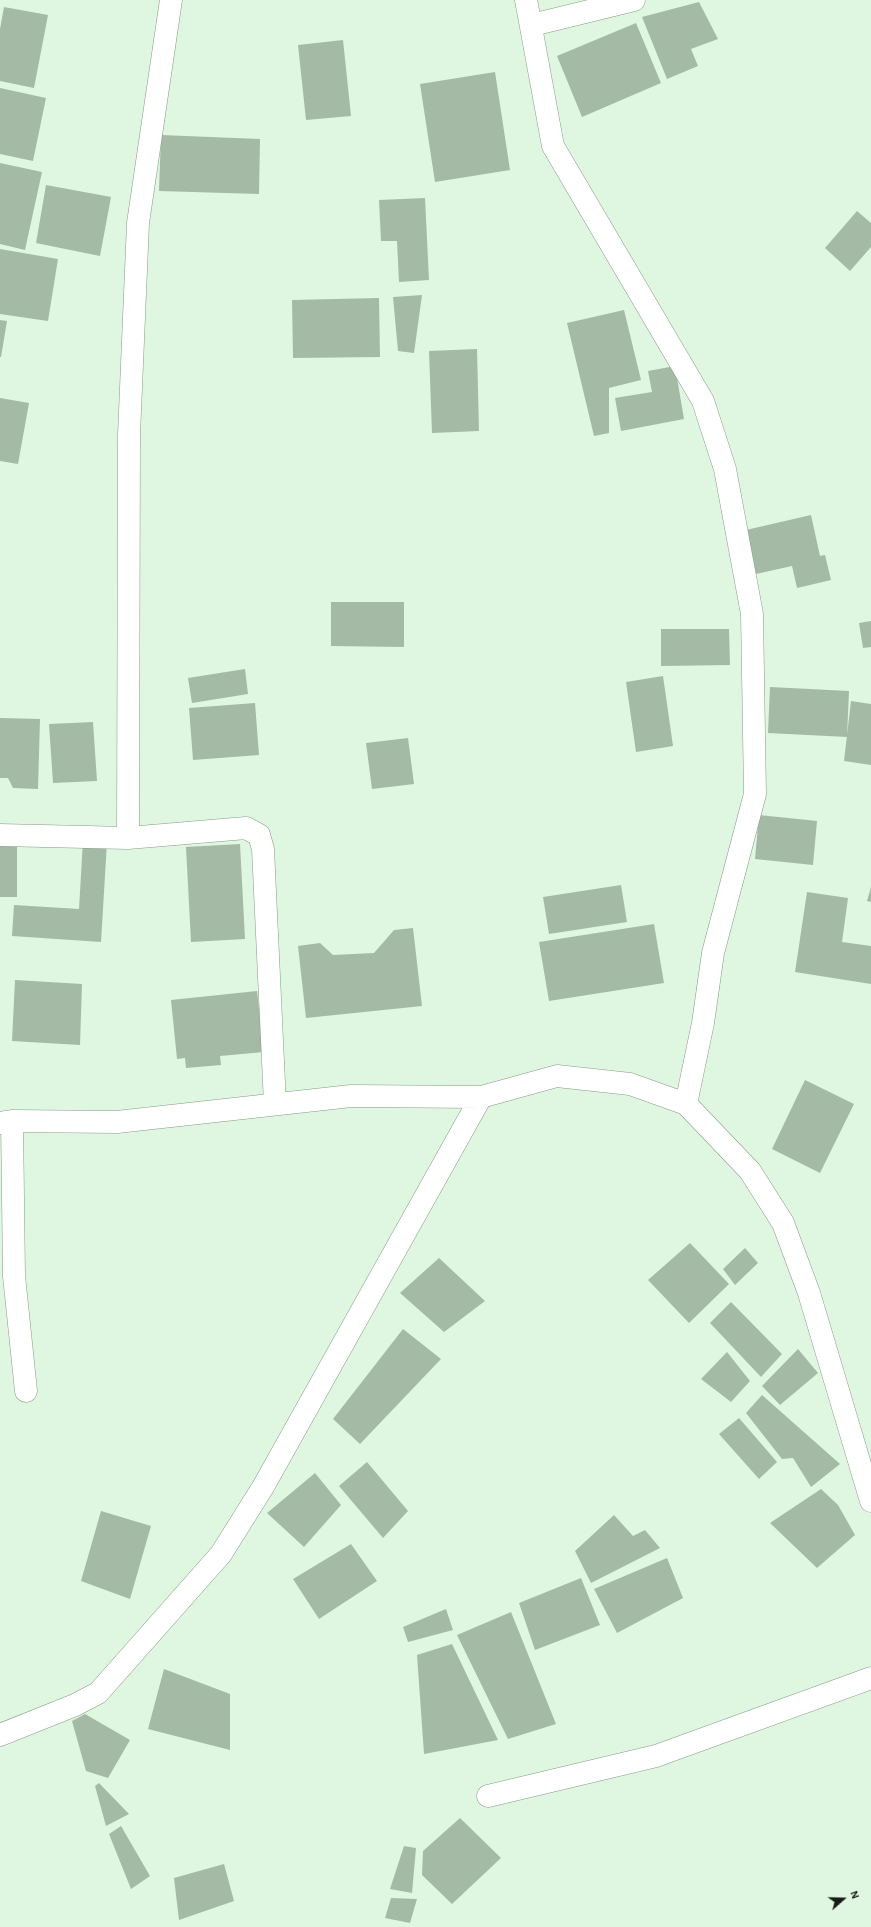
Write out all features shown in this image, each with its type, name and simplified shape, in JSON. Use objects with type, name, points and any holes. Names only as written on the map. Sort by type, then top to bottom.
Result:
[{"type":"street","points":[[128,838],[129,435],[138,223],[171,0]]},
{"type":"street","points":[[526,0],[532,25],[553,146],[703,401],[725,469],[752,614],[755,794],[713,953],[704,1023],[686,1104]]},
{"type":"street","points":[[532,25],[634,0]]},
{"type":"street","points":[[0,835],[128,838],[246,828],[259,835],[263,849],[275,1104]]},
{"type":"street","points":[[26,1391],[14,1276],[6,1122],[117,1122],[351,1096],[481,1097],[557,1076],[630,1084],[686,1104],[750,1171],[783,1223],[809,1293],[871,1501]]},
{"type":"street","points":[[0,1735],[75,1705],[98,1693],[221,1554],[263,1487],[481,1097]]},
{"type":"street","points":[[488,1796],[656,1756],[871,1678]]},
{"type":"building","points":[[699,2],[718,39],[691,49],[698,66],[667,79],[642,17]]},
{"type":"building","points":[[4,7],[48,15],[34,88],[0,81],[0,29]]},
{"type":"building","points":[[636,23],[661,83],[582,117],[557,56]]},
{"type":"building","points":[[343,40],[351,116],[306,120],[298,45]]},
{"type":"building","points":[[495,72],[510,170],[435,182],[420,84]]},
{"type":"building","points":[[0,88],[46,98],[33,161],[0,154]]},
{"type":"building","points":[[161,135],[260,139],[259,194],[159,191]]},
{"type":"building","points":[[0,163],[42,172],[25,250],[0,244]]},
{"type":"building","points":[[46,185],[111,197],[100,256],[36,243]]},
{"type":"building","points":[[425,198],[429,280],[399,282],[397,241],[381,241],[379,200]]},
{"type":"building","points":[[857,211],[871,223],[871,247],[850,271],[825,248]]},
{"type":"building","points":[[0,249],[58,259],[48,321],[0,314]]},
{"type":"building","points":[[422,295],[414,353],[398,351],[393,297]]},
{"type":"building","points":[[379,298],[380,357],[293,358],[292,300]]},
{"type":"building","points":[[624,310],[641,380],[609,388],[609,433],[594,436],[567,323]]},
{"type":"building","points":[[0,320],[7,321],[1,357],[0,357]]},
{"type":"building","points":[[477,349],[479,431],[432,433],[429,351]]},
{"type":"building","points":[[675,366],[684,419],[621,431],[615,398],[652,392],[648,371]]},
{"type":"building","points":[[0,398],[29,403],[18,464],[0,461]]},
{"type":"building","points":[[811,515],[820,556],[825,555],[831,580],[797,588],[792,566],[756,574],[746,530]]},
{"type":"building","points":[[331,602],[404,602],[404,647],[331,646]]},
{"type":"building","points":[[871,621],[871,647],[863,648],[859,623]]},
{"type":"building","points":[[661,629],[729,629],[730,665],[661,666]]},
{"type":"building","points":[[245,669],[248,694],[192,703],[188,678]]},
{"type":"building","points":[[663,676],[673,746],[636,752],[626,682]]},
{"type":"building","points":[[770,687],[849,691],[847,737],[768,733]]},
{"type":"building","points":[[851,701],[871,704],[871,765],[844,761]]},
{"type":"building","points":[[255,703],[259,755],[193,760],[189,708]]},
{"type":"building","points":[[0,718],[40,719],[38,789],[13,788],[8,778],[0,778]]},
{"type":"building","points":[[93,722],[97,781],[53,783],[49,724]]},
{"type":"building","points":[[408,738],[414,784],[372,789],[366,743]]},
{"type":"building","points":[[759,815],[817,821],[813,865],[755,859]]},
{"type":"building","points":[[0,839],[17,839],[17,897],[0,897]]},
{"type":"building","points":[[83,840],[107,842],[101,942],[12,936],[14,905],[79,909]]},
{"type":"building","points":[[240,844],[245,939],[191,942],[186,847]]},
{"type":"building","points":[[621,885],[627,922],[549,934],[543,897]]},
{"type":"building","points":[[871,887],[871,902],[867,901]]},
{"type":"building","points":[[807,892],[848,898],[842,942],[871,946],[871,984],[795,972]]},
{"type":"building","points":[[654,924],[664,983],[549,1001],[539,942]]},
{"type":"building","points":[[413,928],[422,1006],[306,1018],[298,946],[320,943],[333,955],[374,953],[394,930]]},
{"type":"building","points":[[15,980],[82,984],[80,1045],[12,1041]]},
{"type":"building","points":[[257,991],[264,1052],[220,1056],[221,1065],[186,1068],[185,1058],[177,1059],[171,1000]]},
{"type":"building","points":[[805,1080],[854,1104],[820,1173],[772,1149]]},
{"type":"building","points":[[690,1243],[729,1284],[689,1323],[648,1280]]},
{"type":"building","points":[[745,1248],[758,1263],[735,1285],[723,1269]]},
{"type":"building","points":[[439,1258],[485,1301],[444,1332],[400,1293]]},
{"type":"building","points":[[731,1302],[782,1354],[761,1377],[710,1323]]},
{"type":"building","points":[[403,1329],[441,1359],[360,1444],[333,1419]]},
{"type":"building","points":[[798,1349],[818,1373],[780,1405],[762,1386]]},
{"type":"building","points":[[727,1352],[750,1381],[731,1402],[701,1379]]},
{"type":"building","points":[[762,1395],[840,1464],[811,1487],[793,1458],[782,1459],[746,1413]]},
{"type":"building","points":[[739,1418],[777,1462],[759,1479],[719,1434]]},
{"type":"building","points":[[367,1462],[408,1511],[383,1538],[339,1486]]},
{"type":"building","points":[[315,1473],[341,1505],[304,1547],[267,1513]]},
{"type":"building","points":[[821,1489],[838,1505],[855,1535],[817,1568],[770,1523]]},
{"type":"building","points":[[101,1511],[151,1526],[130,1599],[81,1581]]},
{"type":"building","points":[[614,1515],[633,1536],[645,1530],[660,1548],[591,1583],[575,1551]]},
{"type":"building","points":[[351,1544],[377,1581],[319,1619],[293,1579]]},
{"type":"building","points":[[667,1558],[683,1598],[617,1633],[594,1589]]},
{"type":"building","points":[[581,1578],[600,1625],[535,1650],[519,1603]]},
{"type":"building","points":[[446,1609],[453,1630],[408,1642],[403,1627]]},
{"type":"building","points":[[511,1612],[556,1724],[508,1739],[457,1635]]},
{"type":"building","points":[[452,1644],[498,1740],[424,1754],[417,1655]]},
{"type":"building","points":[[164,1669],[230,1694],[230,1750],[148,1729]]},
{"type":"building","points":[[85,1714],[130,1740],[108,1778],[86,1771],[72,1721]]},
{"type":"building","points":[[99,1783],[129,1814],[106,1826],[95,1786]]},
{"type":"building","points":[[460,1818],[501,1858],[452,1904],[422,1875],[423,1851]]},
{"type":"building","points":[[121,1826],[150,1876],[131,1889],[109,1834]]},
{"type":"building","points":[[404,1846],[416,1848],[412,1893],[390,1889]]},
{"type":"building","points":[[224,1864],[234,1901],[179,1920],[174,1878]]},
{"type":"building","points":[[391,1898],[417,1899],[410,1923],[385,1918]]}]
